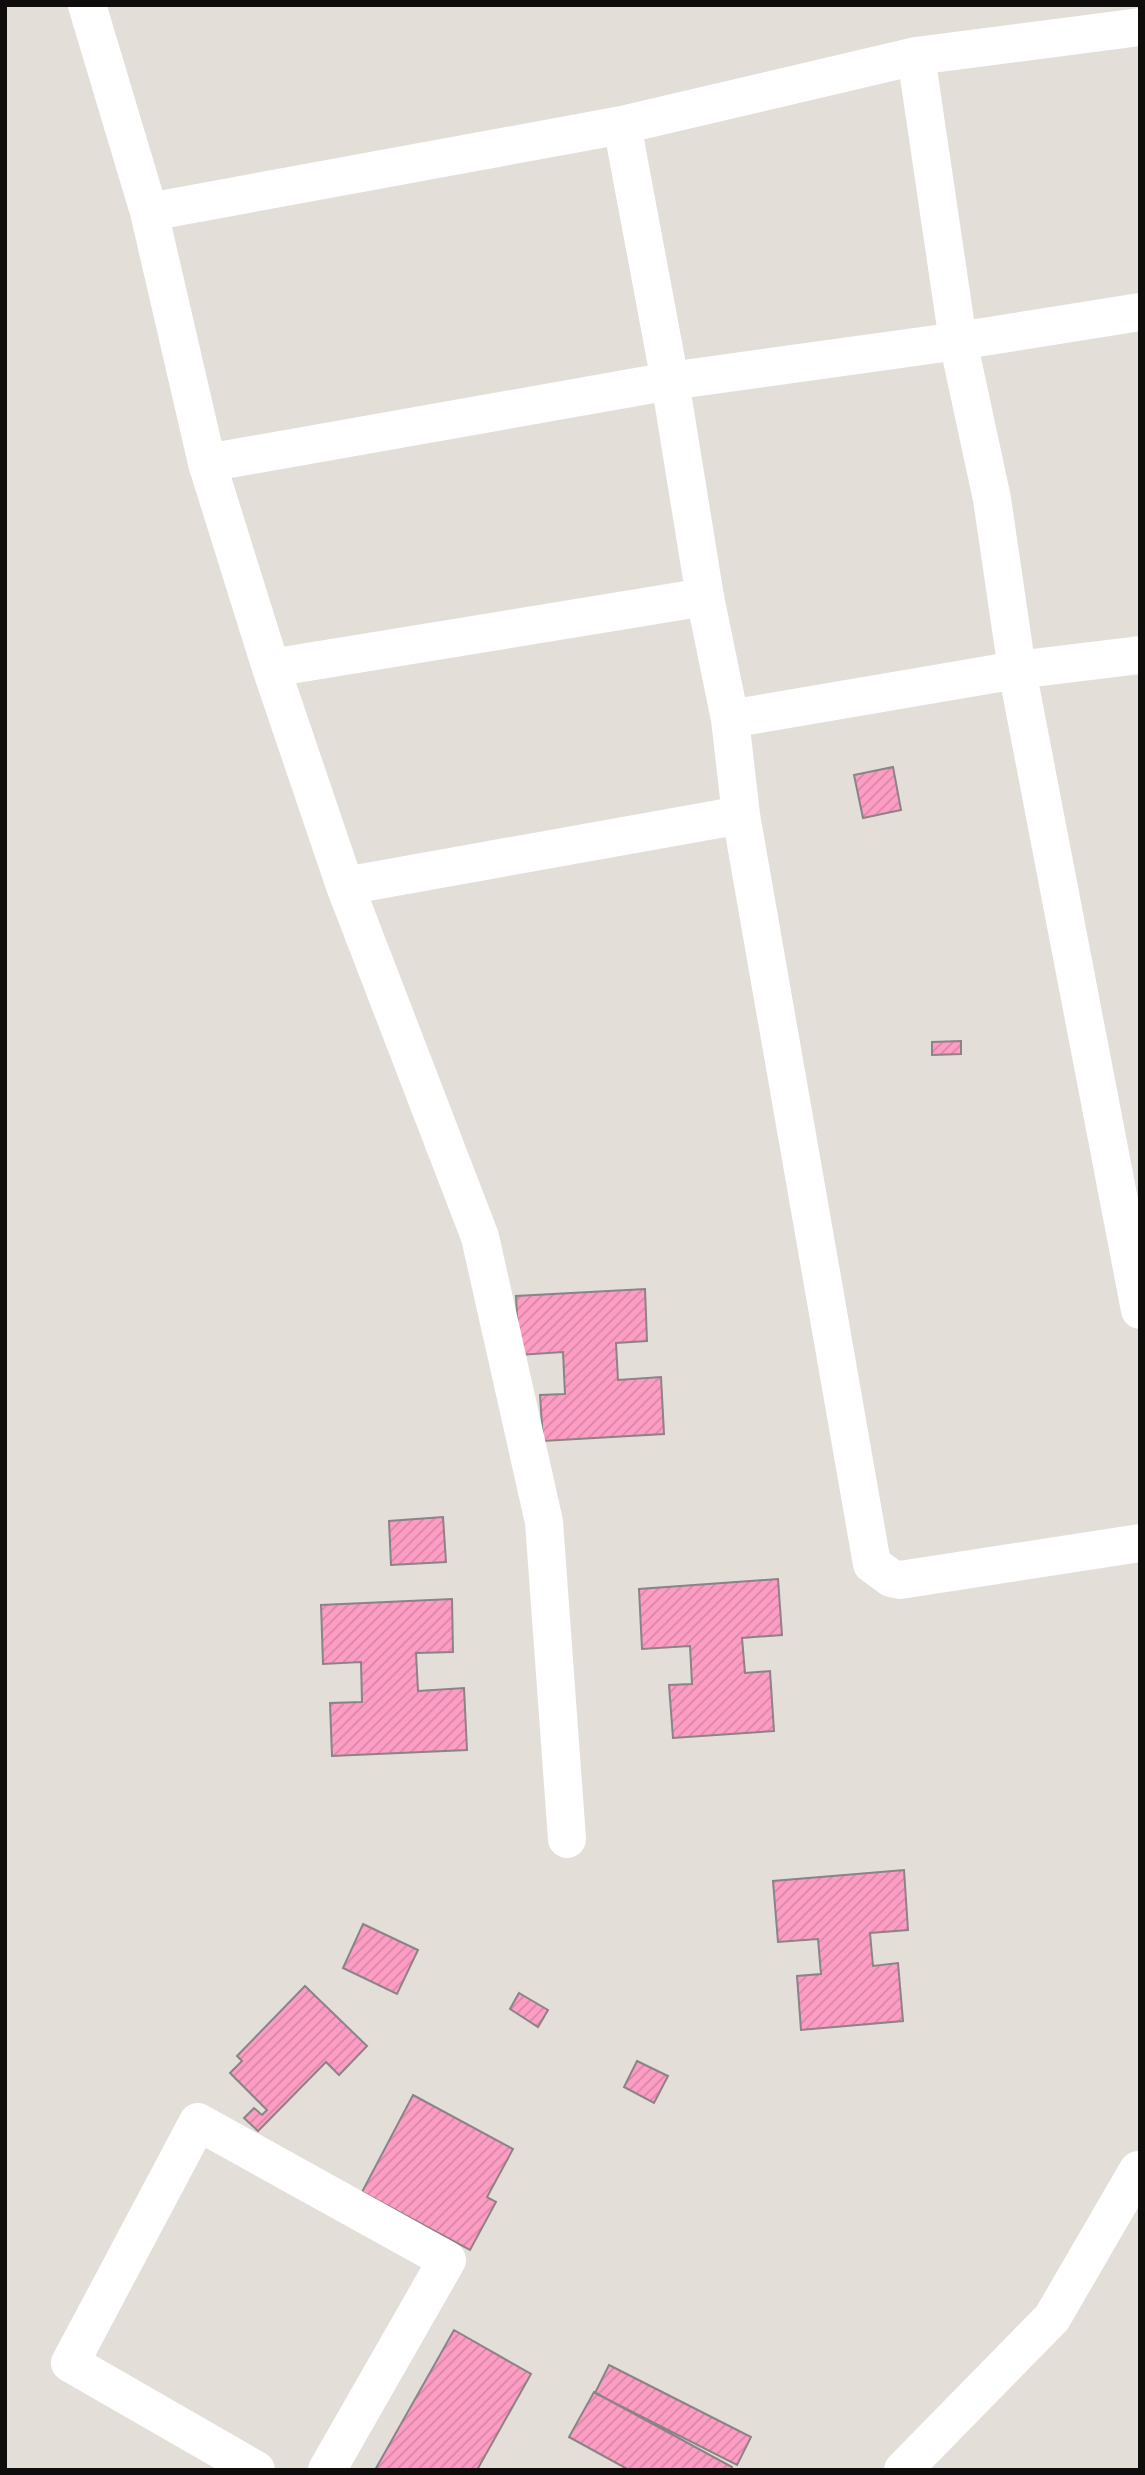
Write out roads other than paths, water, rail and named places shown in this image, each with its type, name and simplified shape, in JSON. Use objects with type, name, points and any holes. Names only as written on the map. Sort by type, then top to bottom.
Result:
[{"type":"street","points":[[86,5],[149,212],[207,463],[271,668],[345,886],[480,1237],[544,1522],[567,1839]]},
{"type":"street","points":[[149,212],[622,125],[916,55],[1140,27]]},
{"type":"street","points":[[916,55],[958,341],[992,499],[1017,670],[1140,1310]]},
{"type":"street","points":[[622,125],[670,380],[705,597],[730,719],[741,815],[872,1564],[891,1578],[900,1580],[1140,1543]]},
{"type":"street","points":[[207,463],[670,380],[958,341],[1140,312]]},
{"type":"street","points":[[271,668],[705,597]]},
{"type":"street","points":[[730,719],[1017,670],[1140,655]]},
{"type":"street","points":[[345,886],[741,815]]},
{"type":"street","points":[[256,2470],[70,2363],[198,2122],[447,2260],[327,2470]]},
{"type":"street","points":[[903,2470],[1052,2318],[1139,2171]]}]
